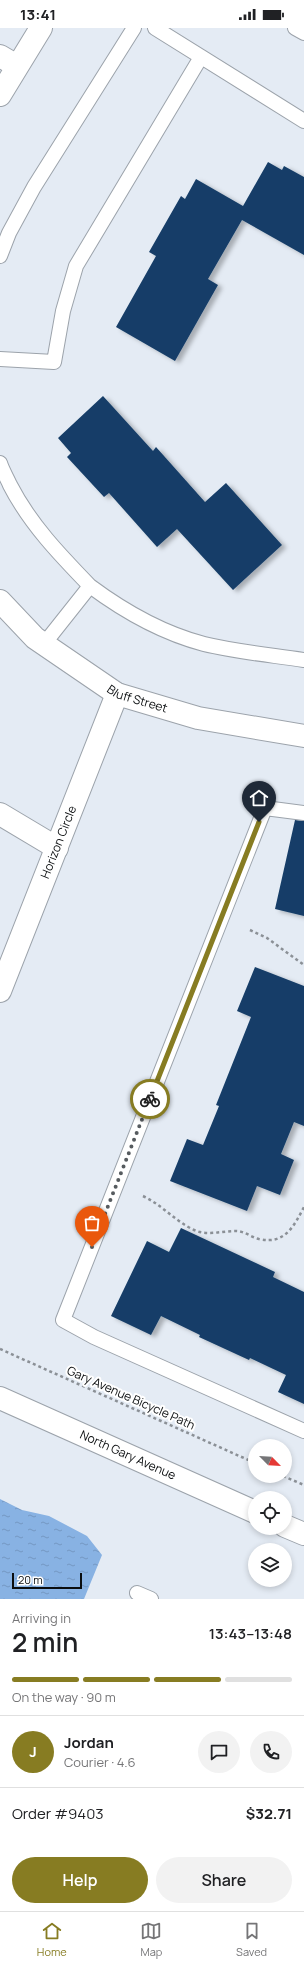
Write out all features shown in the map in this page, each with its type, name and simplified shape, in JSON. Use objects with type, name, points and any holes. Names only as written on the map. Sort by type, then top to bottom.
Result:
[{"type":"street","points":[[0,95],[9,61],[41,28]]},
{"type":"street","name":"Bluff Street","points":[[0,601],[35,638],[117,694],[198,718],[304,736]]},
{"type":"street","name":"Horizon Circle","points":[[0,991],[117,694]]},
{"type":"street","points":[[0,814],[57,848]]},
{"type":"street","name":"North Gary Avenue","points":[[0,1398],[248,1509]]},
{"type":"street","points":[[292,1529],[304,1534]]},
{"type":"lane","points":[[0,256],[9,233],[34,187],[134,28]]},
{"type":"lane","points":[[155,28],[304,122]]},
{"type":"lane","points":[[295,28],[304,33]]},
{"type":"lane","points":[[0,359],[54,362],[63,311],[76,266],[201,57]]},
{"type":"lane","points":[[0,463],[16,496],[32,521],[55,550],[90,586],[115,604],[142,620],[170,633],[204,644],[304,660]]},
{"type":"lane","points":[[44,644],[90,586]]},
{"type":"lane","points":[[304,813],[265,808],[63,1320],[94,1337],[304,1431]]},
{"type":"lane","points":[[137,1593],[151,1599]]},
{"type":"path","points":[[250,930],[267,938],[304,965]]},
{"type":"path","points":[[143,1196],[159,1204],[178,1222],[196,1231],[209,1233],[236,1231],[266,1239],[278,1238],[294,1228],[304,1207]]},
{"type":"path","name":"Gary Avenue Bicycle Path","points":[[0,1349],[248,1460]]},
{"type":"path","points":[[292,1480],[304,1485]]},
{"type":"water","points":[[0,1499],[22,1510],[49,1516],[87,1536],[102,1555],[84,1599],[0,1599]]},
{"type":"building","points":[[268,162],[282,170],[284,166],[304,177],[304,255],[242,220],[208,279],[218,285],[175,361],[116,327],[156,256],[149,252],[181,196],[185,199],[196,179],[243,206]]},
{"type":"building","points":[[103,396],[153,451],[156,447],[205,502],[226,483],[282,545],[233,590],[177,529],[157,547],[109,493],[104,497],[67,457],[71,453],[58,438]]},
{"type":"building","points":[[295,820],[304,821],[304,916],[275,909]]},
{"type":"building","points":[[255,967],[304,986],[304,1126],[294,1122],[281,1154],[294,1160],[280,1195],[257,1186],[247,1211],[170,1181],[187,1139],[203,1145],[219,1106],[216,1105],[251,1017],[237,1011]]},
{"type":"building","points":[[181,1228],[275,1272],[273,1277],[304,1292],[304,1404],[278,1392],[286,1375],[199,1337],[200,1335],[161,1316],[151,1335],[111,1316],[147,1241],[169,1252]]},
{"type":"way so far","points":[[92,1247],[150,1099]]},
{"type":"route","points":[[150,1099],[259,822]]}]
